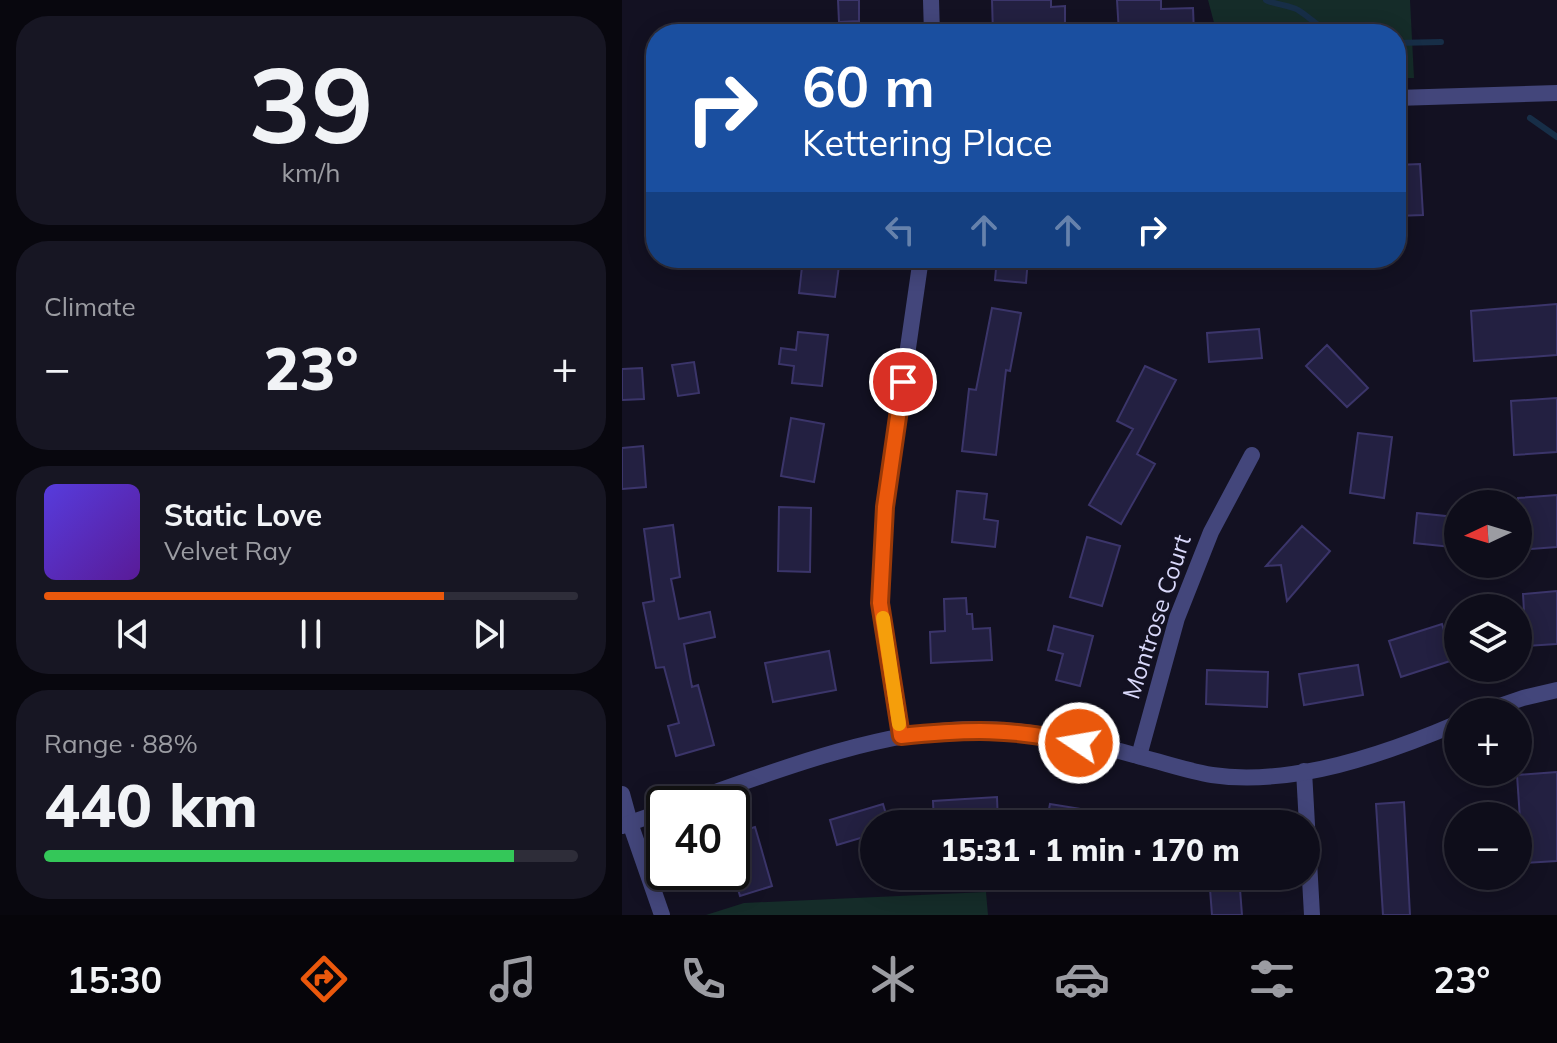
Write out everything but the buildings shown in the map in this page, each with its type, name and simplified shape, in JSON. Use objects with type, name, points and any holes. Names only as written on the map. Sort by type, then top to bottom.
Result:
[{"type":"street","points":[[931,0],[932,24]]},
{"type":"street","points":[[1406,98],[1557,93]]},
{"type":"street","points":[[901,736],[880,603],[885,507],[920,268]]},
{"type":"street","name":"Montrose Court","points":[[1139,756],[1177,618],[1211,532],[1252,455]]},
{"type":"street","points":[[1523,698],[1557,690]]},
{"type":"street","points":[[732,786],[777,770],[901,736],[967,729],[1013,730],[1215,775],[1265,776],[1358,760],[1444,728]]},
{"type":"street","points":[[1304,771],[1312,915]]},
{"type":"street","points":[[622,794],[626,824],[662,915]]},
{"type":"street","points":[[626,824],[646,817]]},
{"type":"green space","points":[[1208,0],[1410,0],[1414,78],[1406,78],[1406,24],[1214,24]]},
{"type":"green space","points":[[986,892],[988,915],[706,915],[744,903]]},
{"type":"waterway","points":[[1266,0],[1298,10],[1316,24]]},
{"type":"waterway","points":[[1406,43],[1441,42]]},
{"type":"waterway","points":[[1530,118],[1557,137]]},
{"type":"slow traffic","points":[[883,618],[899,724]]},
{"type":"route","points":[[903,382],[885,507],[880,603],[901,736],[967,729],[1013,730],[1079,743]]}]
